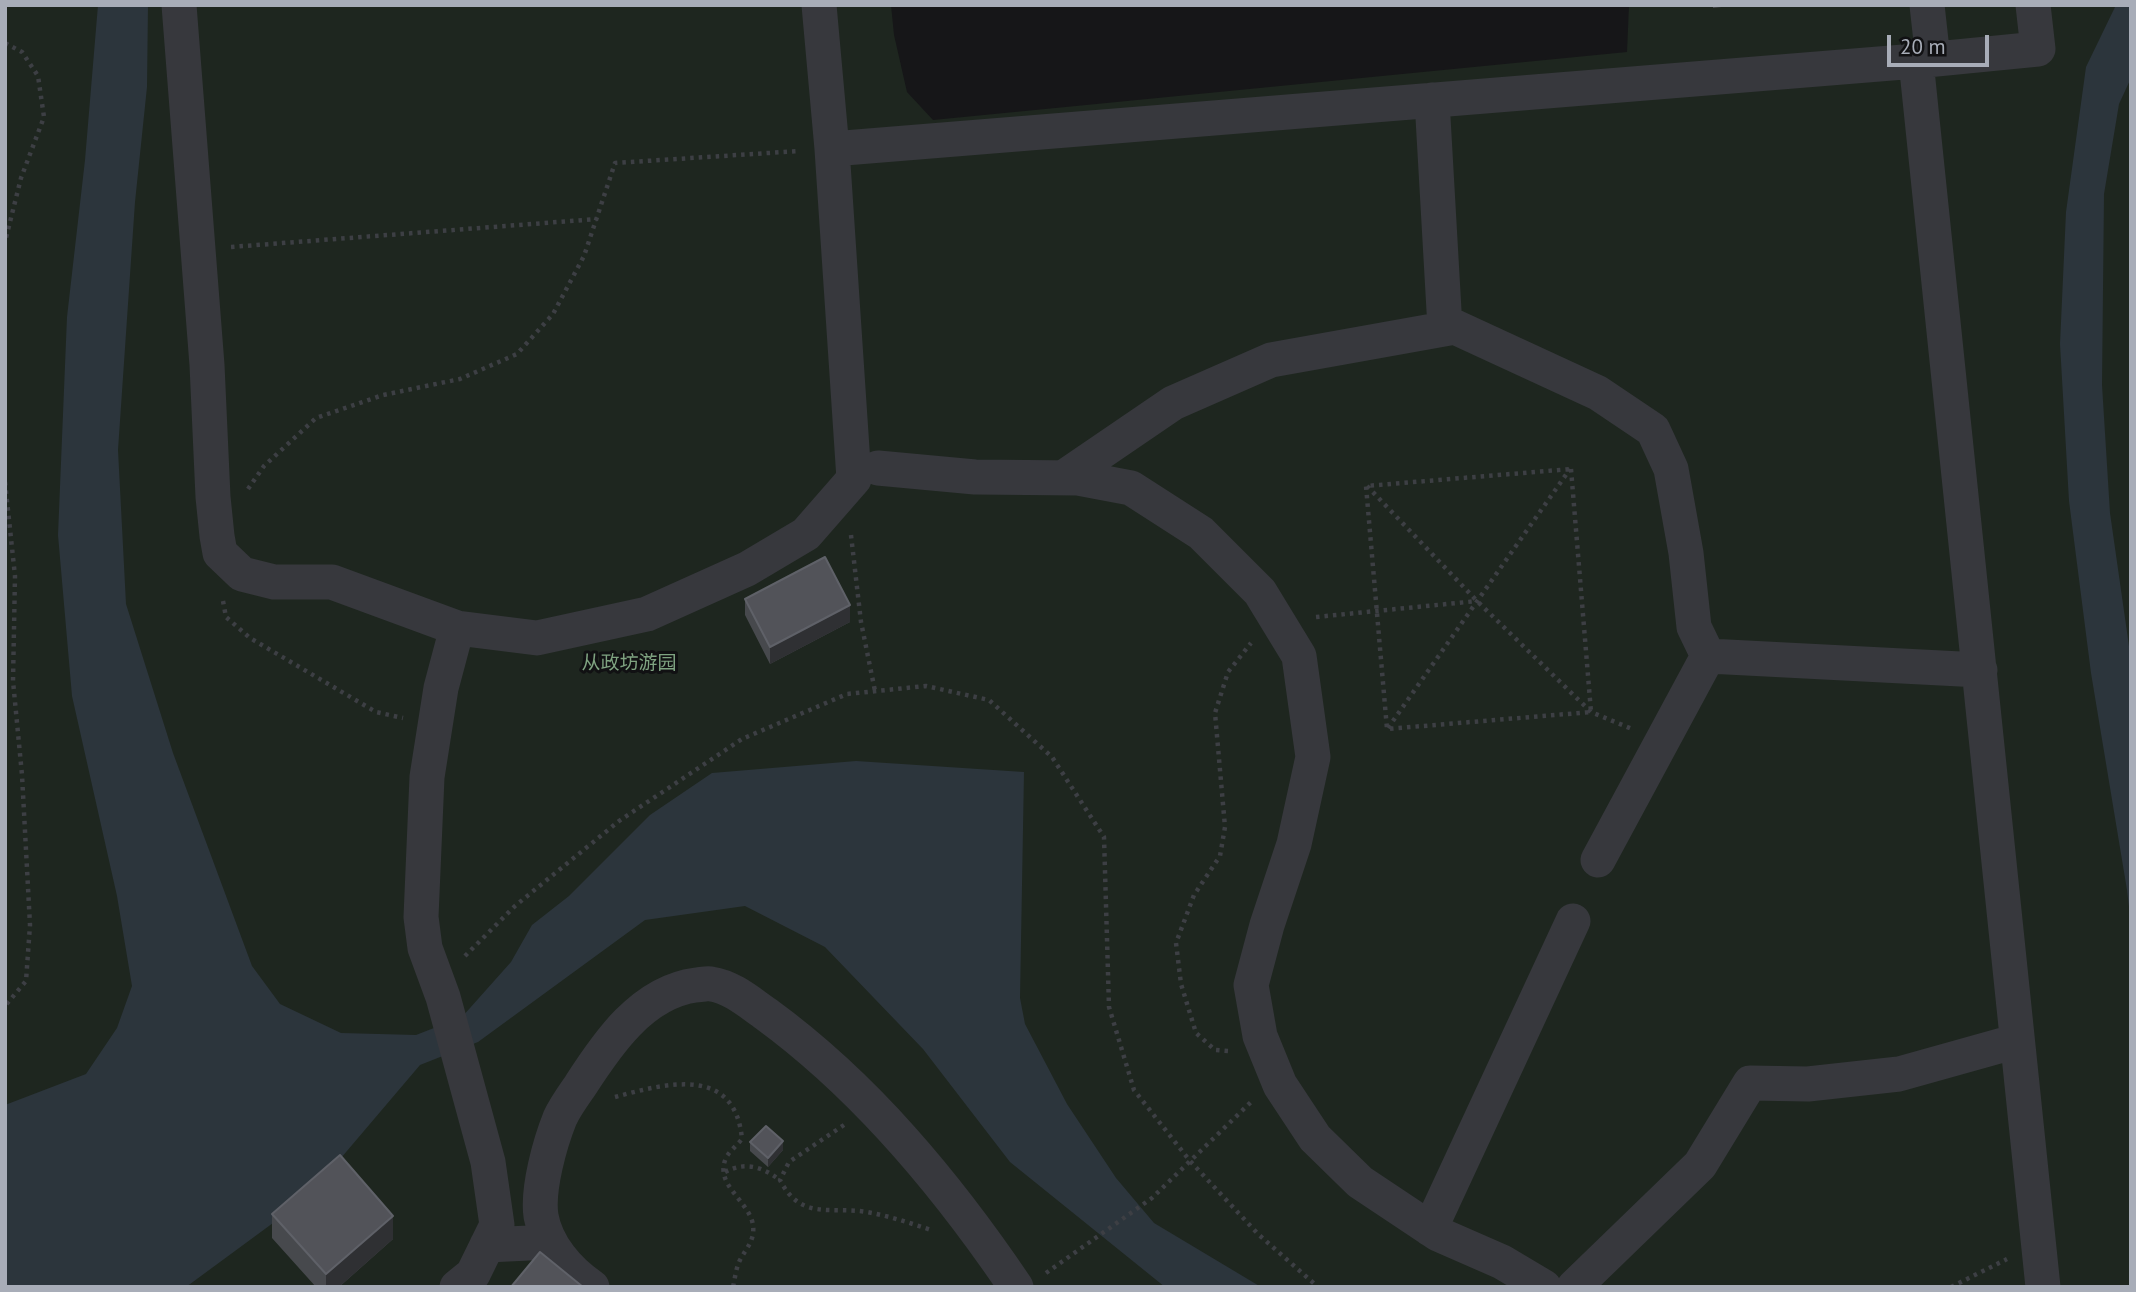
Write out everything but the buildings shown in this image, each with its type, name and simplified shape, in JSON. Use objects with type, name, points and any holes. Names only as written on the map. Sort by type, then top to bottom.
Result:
[{"type":"lane","points":[[180,5],[208,365],[213,497],[220,553],[243,574],[274,582],[332,582],[457,628],[537,638],[648,614],[747,569],[806,534],[859,479],[1078,478],[1131,488],[1201,533],[1260,592],[1299,656],[1313,757],[1294,844],[1267,925],[1251,985],[1260,1036],[1272,1065],[1315,1138],[1360,1182],[1430,1229],[1502,1262],[1544,1287]]},
{"type":"lane","points":[[819,5],[832,149],[851,435],[859,479]]},
{"type":"lane","points":[[1927,5],[1924,60],[1980,670],[2043,1287]]},
{"type":"lane","points":[[832,149],[2038,49],[2033,5]]},
{"type":"lane","points":[[1432,100],[1445,328]]},
{"type":"lane","points":[[1063,478],[1174,403],[1271,359],[1455,327],[1598,393],[1653,430],[1671,469],[1686,553],[1694,627],[1708,656]]},
{"type":"lane","points":[[457,628],[441,688],[427,777],[421,917],[425,948],[441,990],[488,1162],[497,1225],[473,1274],[457,1287]]},
{"type":"lane","points":[[1708,656],[1980,670]]},
{"type":"lane","points":[[1598,860],[1708,656]]},
{"type":"lane","points":[[1430,1229],[1573,921]]},
{"type":"lane","points":[[592,1287],[581,1279],[550,1242],[541,1215],[544,1171],[561,1115],[625,1024],[656,999],[682,987],[711,984],[738,994],[782,1026],[848,1082],[922,1162],[976,1232],[1026,1283]]},
{"type":"lane","points":[[1574,1287],[1700,1165],[1751,1077],[1808,1084],[1899,1074],[2017,1041]]},
{"type":"lane","points":[[487,1245],[550,1242]]},
{"type":"path","points":[[5,43],[22,51],[38,76],[44,117],[21,178],[5,242]]},
{"type":"path","points":[[248,489],[264,466],[316,418],[383,395],[460,379],[517,354],[553,314],[584,256],[615,163],[832,149]]},
{"type":"path","points":[[199,250],[597,219]]},
{"type":"path","points":[[1366,486],[1570,469]]},
{"type":"path","points":[[1387,729],[1570,469]]},
{"type":"path","points":[[1570,469],[1591,712]]},
{"type":"path","points":[[859,479],[860,622],[875,691]]},
{"type":"path","points":[[5,482],[15,576],[13,681],[22,775],[30,925],[26,981],[5,1006]]},
{"type":"path","points":[[1366,486],[1477,601],[1591,712],[1662,742]]},
{"type":"path","points":[[1366,486],[1387,729]]},
{"type":"path","points":[[227,559],[220,587],[226,617],[250,638],[376,712],[435,726]]},
{"type":"path","points":[[1026,1283],[1152,1198],[1190,1161],[1272,1065],[1214,1050],[1196,1033],[1181,984],[1176,943],[1194,895],[1220,856],[1225,828],[1214,713],[1228,671],[1251,643],[1279,624],[1377,610],[1477,601]]},
{"type":"path","points":[[441,990],[515,906],[618,821],[742,739],[847,694],[926,686],[989,700],[1052,757],[1104,837],[1109,1007],[1134,1090],[1190,1161],[1258,1234],[1318,1287]]},
{"type":"path","points":[[1387,729],[1591,712]]},
{"type":"path","points":[[561,1115],[602,1100],[655,1086],[707,1085],[727,1099],[740,1120],[742,1139],[726,1158],[724,1177],[731,1191],[747,1208],[753,1223],[753,1240],[739,1262],[733,1287]]},
{"type":"path","points":[[780,1180],[789,1161],[871,1107]]},
{"type":"path","points":[[724,1172],[738,1165],[767,1170],[780,1180],[793,1199],[812,1210],[864,1212],[938,1232],[976,1232]]},
{"type":"path","points":[[1951,1287],[2039,1243]]},
{"type":"green space","name":"从政坊游园","points":[[5,5],[891,5],[894,35],[907,92],[933,120],[1627,52],[1629,5],[2131,5],[2131,1287],[5,1287]]},
{"type":"shaded area","points":[[98,5],[148,5],[147,87],[135,202],[118,450],[126,604],[173,753],[252,966],[280,1004],[341,1033],[416,1035],[462,1017],[511,962],[532,925],[569,896],[650,815],[712,773],[856,761],[1024,772],[1020,998],[1025,1024],[1067,1104],[1116,1178],[1154,1223],[1261,1287],[1165,1287],[1010,1162],[923,1049],[825,947],[745,906],[645,920],[478,1042],[420,1065],[307,1198],[186,1287],[5,1287],[5,1105],[86,1074],[117,1028],[132,986],[117,896],[72,696],[58,535],[67,317],[85,160]]},
{"type":"shaded area","points":[[2116,5],[2131,5],[2131,78],[2119,104],[2104,194],[2102,385],[2110,513],[2131,660],[2131,924],[2091,673],[2069,501],[2060,344],[2066,212],[2086,67]]}]
